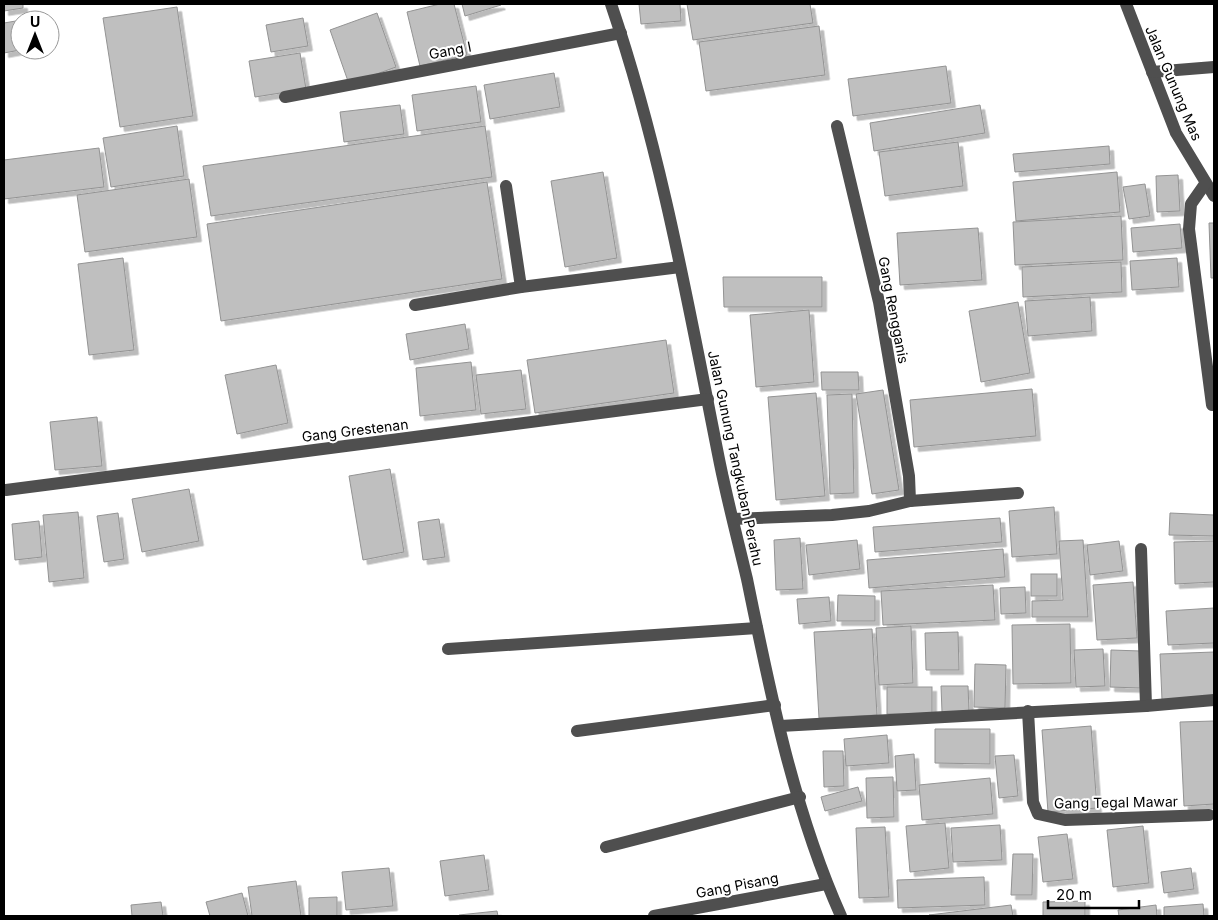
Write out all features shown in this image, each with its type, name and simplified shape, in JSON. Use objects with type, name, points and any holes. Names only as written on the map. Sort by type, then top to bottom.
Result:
[{"type":"street","name":"Jalan Gunung Tangkuban Perahu","points":[[611,4],[657,162],[671,220],[733,519],[780,726],[826,884],[841,916]]},
{"type":"street","name":"Jalan Gunung Mas","points":[[1126,4],[1176,133],[1205,184],[1214,196]]},
{"type":"street","name":"Gang I","points":[[285,97],[620,33]]},
{"type":"street","points":[[1152,72],[1214,67]]},
{"type":"street","name":"Gang Rengganis","points":[[838,126],[879,302],[909,476],[910,501]]},
{"type":"street","points":[[1205,184],[1191,204],[1189,229],[1212,405]]},
{"type":"street","points":[[506,186],[521,287]]},
{"type":"street","points":[[415,305],[521,287],[680,267]]},
{"type":"street","name":"Gang Grestenan","points":[[6,490],[708,398]]},
{"type":"street","points":[[733,519],[832,515],[869,511],[910,501],[1018,493]]},
{"type":"street","points":[[1141,549],[1146,706]]},
{"type":"street","points":[[448,649],[757,628]]},
{"type":"street","points":[[780,726],[1146,706],[1214,700]]},
{"type":"street","points":[[577,731],[775,705]]},
{"type":"street","name":"Gang Tegal Mawar","points":[[1028,711],[1033,802],[1038,814],[1065,820],[1209,815]]},
{"type":"street","points":[[606,847],[800,797]]},
{"type":"street","name":"Gang Pisang","points":[[654,916],[826,884]]},
{"type":"building","points":[[4,4],[23,4],[23,8],[4,11]]},
{"type":"building","points":[[440,4],[454,4],[467,55],[420,66],[407,12]]},
{"type":"building","points":[[462,4],[500,4],[501,5],[465,16]]},
{"type":"building","points":[[639,4],[680,4],[681,21],[641,24]]},
{"type":"building","points":[[687,4],[810,4],[813,23],[693,40]]},
{"type":"building","points":[[177,7],[193,116],[120,127],[103,18]]},
{"type":"building","points":[[377,13],[396,67],[349,84],[330,30]]},
{"type":"building","points":[[303,18],[308,46],[271,52],[266,25]]},
{"type":"building","points":[[10,22],[10,52],[4,53],[4,23]]},
{"type":"building","points":[[819,26],[825,75],[706,91],[699,42]]},
{"type":"building","points":[[300,53],[306,89],[255,97],[249,61]]},
{"type":"building","points":[[946,66],[951,103],[853,116],[848,79]]},
{"type":"building","points":[[554,73],[560,107],[490,119],[484,85]]},
{"type":"building","points":[[476,86],[481,122],[417,131],[412,95]]},
{"type":"building","points":[[400,105],[404,134],[344,142],[340,112]]},
{"type":"building","points":[[980,105],[985,133],[874,151],[870,123]]},
{"type":"building","points":[[177,126],[184,176],[111,187],[103,138]]},
{"type":"building","points":[[485,126],[492,177],[211,216],[203,166]]},
{"type":"building","points":[[958,142],[963,186],[885,196],[879,152]]},
{"type":"building","points":[[1109,146],[1110,164],[1015,172],[1013,154]]},
{"type":"building","points":[[99,148],[104,187],[4,199],[4,160]]},
{"type":"building","points":[[603,172],[617,258],[565,267],[551,181]]},
{"type":"building","points":[[1117,172],[1120,212],[1016,221],[1013,182]]},
{"type":"building","points":[[1178,175],[1180,211],[1157,212],[1156,176]]},
{"type":"building","points":[[189,179],[197,237],[85,252],[77,195]]},
{"type":"building","points":[[487,182],[502,279],[221,321],[207,224]]},
{"type":"building","points":[[1145,184],[1150,216],[1129,219],[1123,187]]},
{"type":"building","points":[[1121,216],[1123,260],[1015,265],[1013,222]]},
{"type":"building","points":[[1209,223],[1214,223],[1214,278],[1211,278]]},
{"type":"building","points":[[1180,224],[1182,248],[1133,252],[1131,228]]},
{"type":"building","points":[[978,228],[982,280],[900,285],[897,233]]},
{"type":"building","points":[[123,258],[134,350],[89,355],[78,264]]},
{"type":"building","points":[[1177,258],[1179,287],[1132,290],[1130,261]]},
{"type":"building","points":[[1121,262],[1122,292],[1023,297],[1022,267]]},
{"type":"building","points":[[723,277],[822,277],[822,307],[724,307]]},
{"type":"building","points":[[1090,297],[1092,331],[1028,336],[1025,301]]},
{"type":"building","points":[[1018,302],[1030,373],[981,382],[969,311]]},
{"type":"building","points":[[809,310],[814,382],[756,387],[750,315]]},
{"type":"building","points":[[465,324],[469,349],[410,360],[406,334]]},
{"type":"building","points":[[666,340],[674,393],[535,413],[527,360]]},
{"type":"building","points":[[471,362],[476,410],[420,416],[416,368]]},
{"type":"building","points":[[276,365],[288,423],[237,434],[225,375]]},
{"type":"building","points":[[521,370],[526,409],[481,414],[476,375]]},
{"type":"building","points":[[821,372],[858,372],[859,390],[822,390]]},
{"type":"building","points":[[1032,389],[1036,436],[914,447],[910,400]]},
{"type":"building","points":[[883,390],[899,490],[872,494],[856,394]]},
{"type":"building","points":[[816,393],[825,496],[776,500],[768,397]]},
{"type":"building","points":[[852,394],[854,493],[830,494],[827,395]]},
{"type":"building","points":[[97,417],[102,466],[55,470],[50,422]]},
{"type":"building","points":[[390,469],[404,552],[363,560],[349,476]]},
{"type":"building","points":[[189,489],[199,541],[142,552],[132,499]]},
{"type":"building","points":[[1054,507],[1057,554],[1012,557],[1009,511]]},
{"type":"building","points":[[78,512],[84,578],[49,582],[43,515]]},
{"type":"building","points":[[118,513],[124,559],[104,562],[97,516]]},
{"type":"building","points":[[1170,513],[1214,515],[1214,536],[1169,535]]},
{"type":"building","points":[[1000,518],[1002,542],[875,552],[873,527]]},
{"type":"building","points":[[439,519],[445,557],[423,560],[418,522]]},
{"type":"building","points":[[39,521],[42,557],[15,560],[12,524]]},
{"type":"building","points":[[800,538],[803,589],[776,590],[774,540]]},
{"type":"building","points":[[857,540],[860,569],[809,575],[806,545]]},
{"type":"building","points":[[1083,540],[1088,617],[1032,617],[1032,601],[1063,600],[1059,541]]},
{"type":"building","points":[[1119,541],[1123,571],[1090,575],[1087,545]]},
{"type":"building","points":[[1214,541],[1214,582],[1175,584],[1174,542]]},
{"type":"building","points":[[1003,549],[1005,577],[869,588],[867,560]]},
{"type":"building","points":[[1031,574],[1057,574],[1057,596],[1031,596]]},
{"type":"building","points":[[1133,582],[1137,638],[1097,640],[1093,585]]},
{"type":"building","points":[[993,585],[995,620],[883,625],[881,591]]},
{"type":"building","points":[[1025,587],[1026,613],[1001,614],[1000,588]]},
{"type":"building","points":[[838,595],[875,596],[875,621],[837,621]]},
{"type":"building","points":[[829,597],[831,621],[799,624],[797,599]]},
{"type":"building","points":[[1214,608],[1214,643],[1168,645],[1166,611]]},
{"type":"building","points":[[1070,624],[1071,683],[1013,684],[1012,625]]},
{"type":"building","points":[[911,626],[913,683],[879,685],[876,628]]},
{"type":"building","points":[[872,629],[877,715],[819,718],[814,632]]},
{"type":"building","points":[[958,632],[959,670],[926,670],[925,633]]},
{"type":"building","points":[[1103,649],[1105,686],[1076,687],[1074,650]]},
{"type":"building","points":[[1111,650],[1141,651],[1140,688],[1110,687]]},
{"type":"building","points":[[1214,652],[1214,697],[1162,700],[1160,654]]},
{"type":"building","points":[[975,664],[1006,665],[1005,708],[974,707]]},
{"type":"building","points":[[941,686],[968,686],[969,711],[942,712]]},
{"type":"building","points":[[887,687],[932,687],[932,714],[887,714]]},
{"type":"building","points":[[1214,721],[1214,804],[1184,806],[1180,722]]},
{"type":"building","points":[[1091,726],[1097,808],[1048,812],[1042,730]]},
{"type":"building","points":[[935,729],[990,729],[990,764],[935,763]]},
{"type":"building","points":[[887,735],[889,763],[846,766],[844,739]]},
{"type":"building","points":[[823,751],[843,751],[844,786],[824,787]]},
{"type":"building","points":[[914,754],[916,790],[897,791],[895,756]]},
{"type":"building","points":[[1014,755],[1018,796],[999,798],[995,756]]},
{"type":"building","points":[[893,777],[894,817],[867,818],[866,778]]},
{"type":"building","points":[[990,778],[993,814],[922,820],[919,785]]},
{"type":"building","points":[[858,787],[862,801],[825,811],[821,797]]},
{"type":"building","points":[[945,823],[949,868],[910,872],[906,826]]},
{"type":"building","points":[[1000,825],[1002,860],[953,862],[951,828]]},
{"type":"building","points":[[1143,826],[1149,883],[1113,887],[1107,830]]},
{"type":"building","points":[[885,827],[889,897],[859,898],[856,828]]},
{"type":"building","points":[[1067,834],[1073,879],[1043,882],[1038,837]]},
{"type":"building","points":[[1013,854],[1033,854],[1032,895],[1011,895]]},
{"type":"building","points":[[484,855],[489,890],[445,896],[440,861]]},
{"type":"building","points":[[389,868],[393,906],[346,910],[342,872]]},
{"type":"building","points":[[1191,868],[1194,889],[1164,893],[1161,872]]},
{"type":"building","points":[[984,877],[985,905],[898,908],[897,880]]},
{"type":"building","points":[[296,881],[301,916],[252,916],[248,887]]},
{"type":"building","points":[[242,893],[248,916],[210,916],[206,902]]},
{"type":"building","points":[[337,897],[337,916],[309,916],[309,898]]},
{"type":"building","points":[[1085,901],[1085,916],[1043,916],[1043,902]]},
{"type":"building","points":[[161,902],[163,916],[132,916],[131,905]]},
{"type":"building","points":[[1203,904],[1204,916],[1164,916],[1164,907]]},
{"type":"building","points":[[1011,905],[1013,916],[929,915]]},
{"type":"building","points":[[1156,905],[1157,916],[1119,916],[1118,910]]},
{"type":"building","points":[[497,911],[498,916],[459,916],[459,915]]}]
